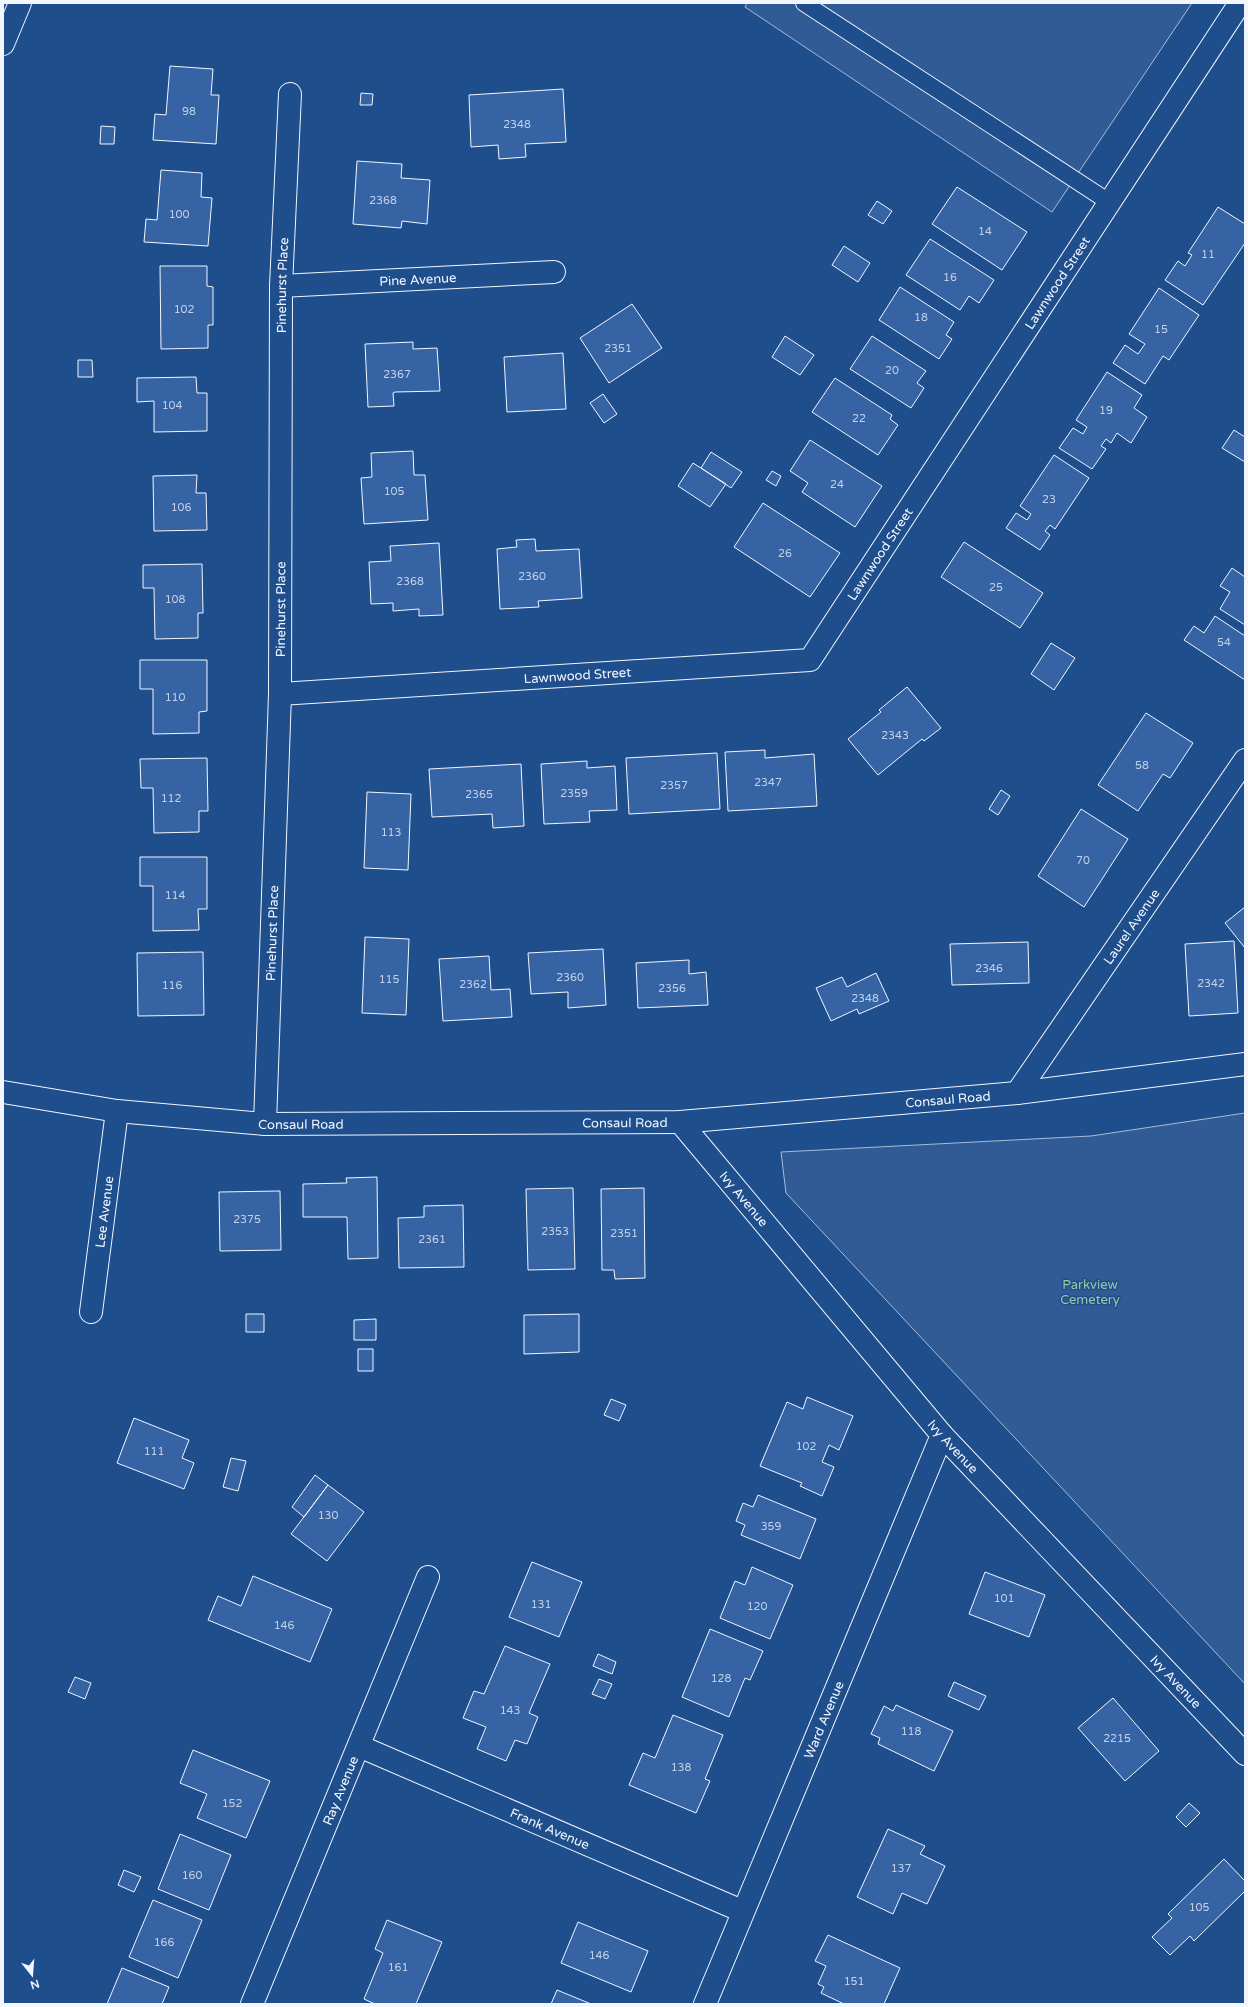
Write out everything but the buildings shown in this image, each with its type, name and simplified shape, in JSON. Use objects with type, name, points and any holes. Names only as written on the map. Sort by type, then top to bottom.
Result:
[{"type":"main road","points":[[3,44],[20,3]]},
{"type":"main road","name":"Lawnwood Street","points":[[280,694],[810,660],[1240,3]]},
{"type":"main road","name":"Pinehurst Place","points":[[265,1124],[280,694],[281,286],[290,94]]},
{"type":"main road","name":"Pine Avenue","points":[[281,286],[554,272]]},
{"type":"main road","name":"Laurel Avenue","points":[[1017,1093],[1245,760]]},
{"type":"main road","name":"Consaul Road","points":[[3,1092],[118,1111],[265,1124],[680,1122],[1017,1093],[1245,1064]]},
{"type":"main road","name":"Lee Avenue","points":[[91,1312],[118,1111]]},
{"type":"main road","name":"Ivy Avenue","points":[[680,1122],[942,1435],[1245,1754]]},
{"type":"main road","name":"Ward Avenue","points":[[705,2004],[742,1911],[942,1435]]},
{"type":"main road","name":"Ray Avenue","points":[[252,2004],[428,1577]]},
{"type":"main road","name":"Frank Avenue","points":[[359,1746],[742,1911]]},
{"type":"lane","points":[[804,3],[1109,202]]},
{"type":"shaded area","points":[[747,3],[1192,3],[1052,212],[745,7]]},
{"type":"shaded area","name":"Parkview Cemetery","points":[[1245,1113],[1245,1684],[786,1193],[781,1152],[1091,1136]]}]
